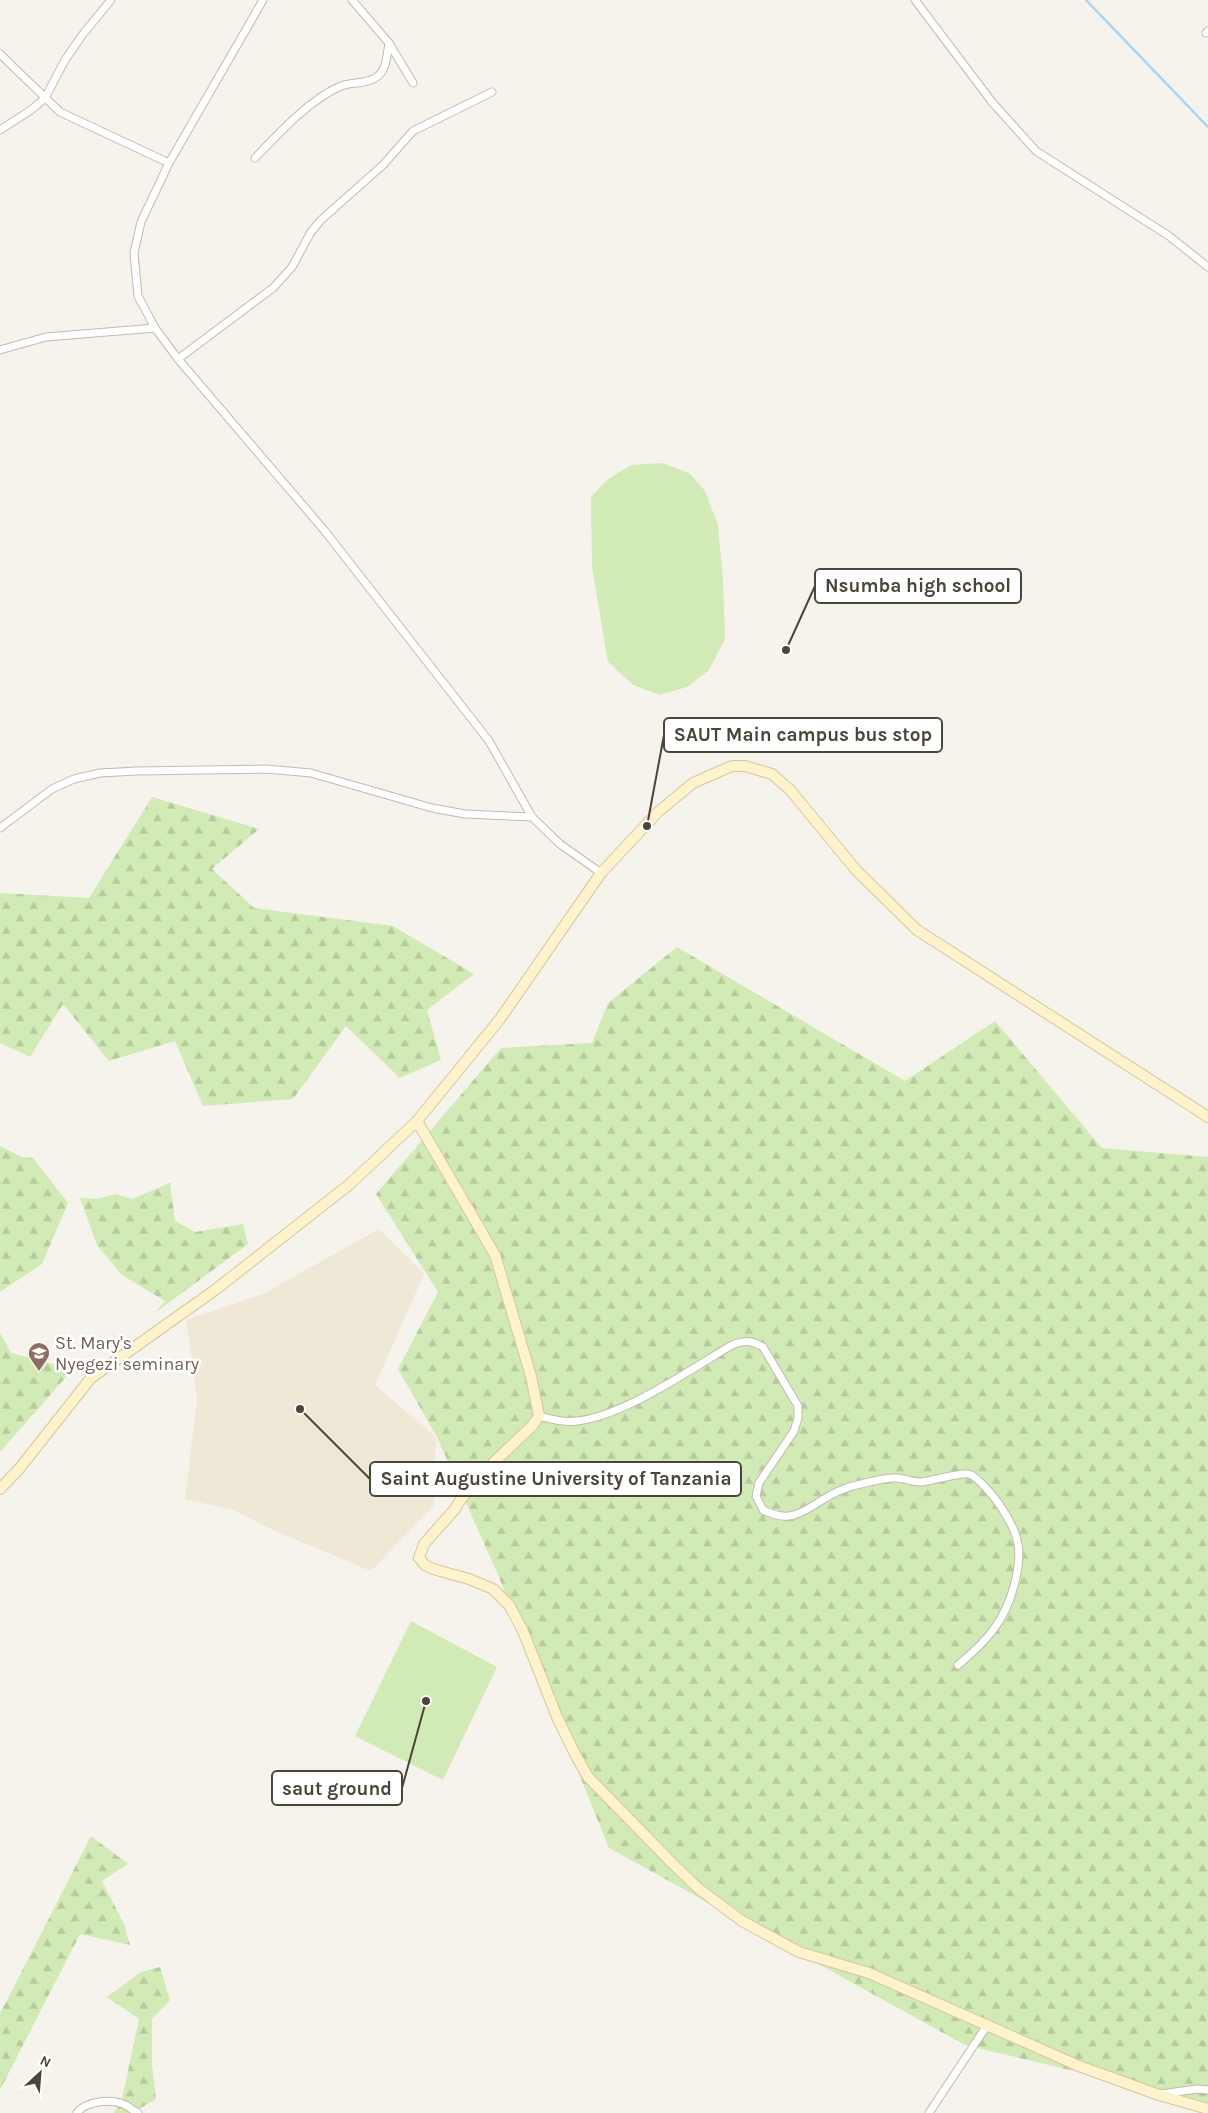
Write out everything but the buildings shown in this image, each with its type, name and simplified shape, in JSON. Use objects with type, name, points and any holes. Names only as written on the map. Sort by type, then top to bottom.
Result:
[{"type":"main road","points":[[0,1489],[19,1469],[91,1378],[215,1290],[350,1184],[417,1121],[500,1019],[601,873],[658,812],[694,783],[732,766],[759,768],[772,774],[791,791],[856,870],[917,930],[1208,1117]]},
{"type":"main road","points":[[417,1121],[495,1255],[531,1376],[539,1416],[533,1425],[460,1498],[455,1509],[424,1544],[419,1558],[433,1569],[468,1579],[493,1589],[510,1605],[523,1630],[557,1717],[588,1777],[699,1889],[742,1921],[799,1952],[869,1973],[988,2024],[1024,2043],[1158,2094],[1208,2109]]},
{"type":"street","points":[[0,130],[31,110],[45,98],[65,60],[83,34],[111,0]]},
{"type":"street","points":[[262,0],[169,163],[141,222],[134,252],[138,296],[155,328],[178,358],[324,530],[458,699],[489,741],[532,817],[560,844],[601,873]]},
{"type":"street","points":[[352,0],[389,43],[413,83]]},
{"type":"street","points":[[915,0],[992,102],[1036,151],[1169,236],[1208,267]]},
{"type":"street","points":[[255,158],[276,136],[316,101],[340,87],[376,78],[385,65],[389,43]]},
{"type":"street","points":[[0,54],[60,112],[169,163]]},
{"type":"street","points":[[178,358],[273,288],[292,266],[320,220],[383,165],[413,131],[492,92]]},
{"type":"street","points":[[0,350],[46,337],[155,328]]},
{"type":"street","points":[[0,828],[52,789],[74,779],[100,773],[137,771],[266,769],[311,773],[432,808],[465,814],[532,817]]},
{"type":"street","points":[[539,1416],[558,1421],[576,1421],[600,1417],[636,1401],[732,1345],[743,1340],[754,1341],[763,1347],[798,1406],[798,1418],[794,1430],[760,1482],[756,1496],[763,1510],[778,1516],[795,1516],[808,1510],[830,1495],[858,1484],[881,1479],[898,1478],[918,1482],[968,1474],[976,1478],[999,1504],[1013,1525],[1020,1557],[1011,1596],[1000,1621],[982,1644],[958,1664]]},
{"type":"street","points":[[929,2113],[988,2024]]},
{"type":"street","points":[[1158,2094],[1197,2089],[1208,2090]]},
{"type":"street","points":[[77,2113],[85,2106],[105,2102],[120,2103],[138,2113]]},
{"type":"shaded area","points":[[379,1229],[424,1274],[375,1385],[436,1437],[434,1505],[371,1571],[273,1530],[236,1511],[185,1499],[197,1399],[186,1320],[263,1294]]},
{"type":"green space","points":[[662,463],[689,473],[705,491],[718,525],[723,580],[725,639],[709,670],[687,687],[659,695],[633,685],[608,662],[592,566],[591,497],[607,480],[631,465]]},
{"type":"green space","points":[[152,797],[259,829],[212,869],[254,908],[393,926],[474,974],[427,1010],[441,1060],[400,1078],[346,1026],[293,1099],[203,1106],[175,1041],[109,1061],[63,1004],[30,1057],[0,1043],[0,893],[89,898]]},
{"type":"green space","points":[[677,947],[905,1081],[995,1021],[1102,1148],[1208,1157],[1208,2109],[1154,2090],[965,2045],[609,1848],[498,1575],[437,1437],[398,1369],[438,1292],[376,1194],[501,1048],[592,1043],[608,1003]]},
{"type":"green space","points":[[0,1146],[22,1157],[33,1158],[68,1203],[42,1264],[0,1292]]},
{"type":"green space","points":[[170,1183],[175,1221],[195,1232],[243,1224],[248,1244],[155,1313],[165,1301],[122,1275],[97,1245],[80,1198],[98,1199],[115,1194],[132,1199]]},
{"type":"green space","points":[[0,1333],[11,1353],[73,1369],[0,1452]]},
{"type":"green space","points":[[411,1621],[497,1667],[443,1780],[355,1736]]},
{"type":"green space","points":[[91,1836],[128,1864],[102,1881],[124,1924],[130,1945],[80,1934],[0,2090],[0,2014]]},
{"type":"green space","points":[[160,1967],[170,2000],[152,2019],[152,2064],[156,2099],[132,2113],[113,2113],[121,2104],[139,2019],[107,1997],[141,1972]]},
{"type":"waterway","points":[[1086,0],[1208,127]]},
{"type":"place","name":"Nsumba high school","points":[[786,650]]},
{"type":"place","name":"SAUT Main campus bus stop","points":[[647,826]]},
{"type":"place","name":"St. Mary's Nyegezi seminary","points":[[39,1372]]},
{"type":"place","name":"Saint Augustine University of Tanzania","points":[[300,1409]]},
{"type":"place","name":"saut ground","points":[[426,1701]]}]
